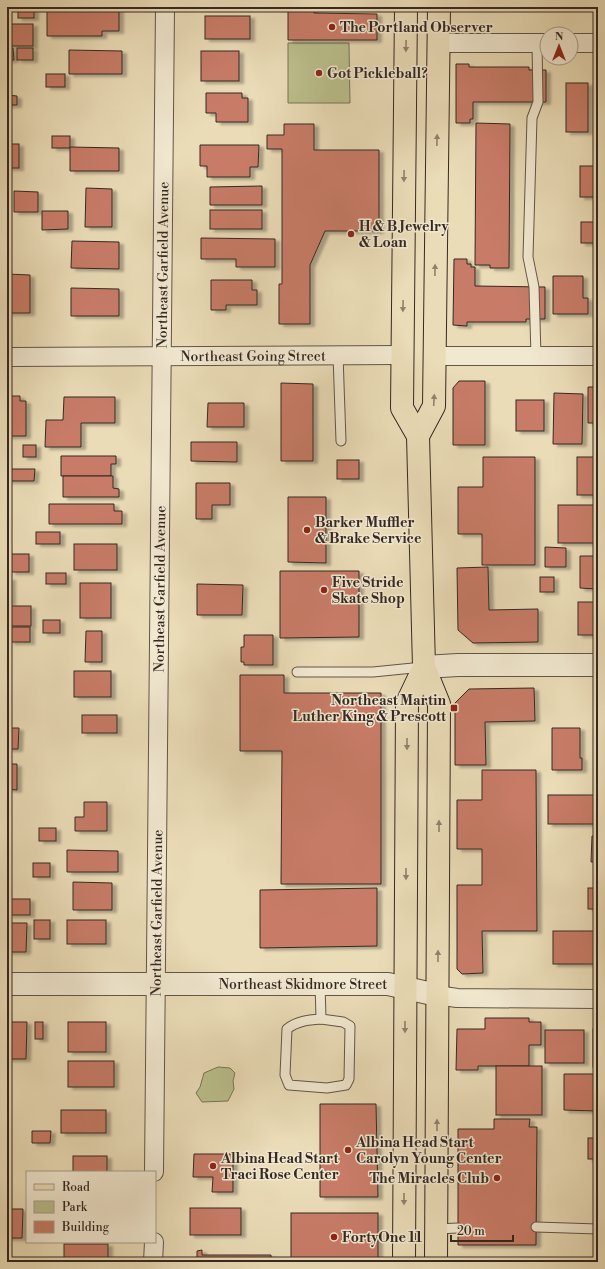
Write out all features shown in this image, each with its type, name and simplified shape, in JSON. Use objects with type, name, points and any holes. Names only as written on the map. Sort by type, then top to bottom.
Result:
[{"type":"main road","points":[[406,7],[402,408],[418,436],[424,667],[439,704],[436,1262]]},
{"type":"main road","points":[[418,436],[434,406],[439,7]]},
{"type":"main road","points":[[404,1262],[407,703],[424,667]]},
{"type":"street","name":"Northeast Garfield Avenue","points":[[154,1171],[154,984],[165,7]]},
{"type":"street","points":[[438,43],[539,43]]},
{"type":"street","points":[[579,43],[598,43]]},
{"type":"street","name":"Northeast Going Street","points":[[7,357],[402,355]]},
{"type":"street","points":[[434,356],[598,356]]},
{"type":"street","points":[[424,667],[458,665],[598,665]]},
{"type":"street","name":"Northeast Skidmore Street","points":[[7,984],[388,984],[457,998],[598,1000]]},
{"type":"street","points":[[153,1262],[154,1243]]},
{"type":"lane","points":[[536,356],[534,295],[528,257],[532,118],[538,102],[540,66]]},
{"type":"lane","points":[[338,356],[341,441]]},
{"type":"lane","points":[[297,672],[373,672],[424,667]]},
{"type":"lane","points":[[320,983],[321,1019]]},
{"type":"lane","points":[[321,1019],[343,1022],[350,1026],[349,1079],[346,1085],[327,1088],[290,1085],[285,1075],[287,1029],[294,1024],[308,1020],[321,1019]]},
{"type":"lane","points":[[536,1227],[598,1229]]},
{"type":"lane","points":[[436,1229],[458,1228]]},
{"type":"green space","name":"Got Pickleball?","points":[[288,43],[349,43],[350,103],[288,103]]},
{"type":"green space","points":[[218,1067],[230,1068],[235,1073],[233,1081],[234,1089],[228,1101],[202,1102],[196,1093],[200,1087],[204,1073]]},
{"type":"building","points":[[18,7],[34,7],[34,18],[18,18]]},
{"type":"building","points":[[47,7],[119,7],[119,31],[102,31],[102,36],[47,36]]},
{"type":"building","name":"The Portland Observer","points":[[288,7],[314,7],[314,13],[377,14],[377,40],[288,40]]},
{"type":"building","points":[[205,16],[250,16],[250,39],[205,39]]},
{"type":"building","points":[[8,24],[33,24],[33,46],[8,46]]},
{"type":"building","points":[[7,48],[13,48],[14,60],[7,60]]},
{"type":"building","points":[[17,48],[33,48],[33,60],[17,60]]},
{"type":"building","points":[[69,50],[122,51],[122,74],[69,74]]},
{"type":"building","points":[[201,51],[239,51],[239,81],[201,81]]},
{"type":"building","points":[[456,64],[469,64],[469,67],[529,67],[529,70],[546,70],[546,102],[473,102],[473,119],[470,119],[470,123],[456,123]]},
{"type":"building","points":[[46,74],[65,74],[65,87],[46,87]]},
{"type":"building","points":[[566,83],[588,83],[588,132],[566,132]]},
{"type":"building","points":[[206,93],[242,93],[242,98],[248,98],[248,122],[216,122],[216,113],[206,113]]},
{"type":"building","points":[[7,95],[17,96],[17,105],[7,105]]},
{"type":"building","points":[[476,123],[510,124],[509,268],[490,268],[490,265],[475,265]]},
{"type":"building","points":[[284,124],[314,124],[314,150],[379,150],[379,231],[325,231],[310,265],[310,324],[279,324],[279,284],[282,284],[282,149],[267,149],[267,135],[284,135]]},
{"type":"building","points":[[595,133],[598,133],[598,151],[595,151]]},
{"type":"building","points":[[52,136],[70,136],[70,148],[52,148]]},
{"type":"building","points":[[7,144],[19,144],[19,168],[7,168]]},
{"type":"building","points":[[200,145],[259,145],[258,167],[250,167],[250,177],[207,177],[207,166],[200,166]]},
{"type":"building","points":[[70,147],[119,148],[119,171],[70,171]]},
{"type":"building","points":[[580,166],[598,166],[598,197],[580,197]]},
{"type":"building","points":[[262,186],[262,205],[210,205],[210,187]]},
{"type":"building","points":[[86,188],[112,189],[112,227],[85,227]]},
{"type":"building","points":[[14,191],[38,192],[38,212],[14,212]]},
{"type":"building","points":[[210,210],[262,210],[262,229],[210,229]]},
{"type":"building","points":[[42,211],[68,211],[68,229],[42,230]]},
{"type":"building","points":[[581,222],[598,222],[598,243],[581,243]]},
{"type":"building","points":[[201,238],[275,239],[275,267],[236,267],[236,259],[201,259]]},
{"type":"building","points":[[72,241],[119,242],[119,269],[71,268]]},
{"type":"building","points":[[454,259],[467,259],[467,264],[471,264],[471,267],[475,267],[475,286],[545,287],[545,319],[526,319],[526,322],[467,322],[467,326],[453,325]]},
{"type":"building","points":[[7,274],[30,275],[30,313],[7,313]]},
{"type":"building","points":[[553,276],[583,276],[583,298],[588,298],[588,314],[553,314]]},
{"type":"building","points":[[211,280],[252,280],[252,290],[257,290],[257,305],[226,305],[226,310],[211,310]]},
{"type":"building","points":[[71,288],[119,289],[119,316],[71,316]]},
{"type":"building","points":[[459,381],[485,381],[485,445],[453,445],[453,388]]},
{"type":"building","points":[[281,383],[313,384],[313,461],[281,461]]},
{"type":"building","points":[[588,387],[598,387],[598,439],[594,439],[594,423],[588,423]]},
{"type":"building","points":[[554,393],[583,394],[582,444],[553,444]]},
{"type":"building","points":[[9,396],[20,396],[20,401],[26,401],[26,436],[7,436],[7,401],[9,401]]},
{"type":"building","points":[[64,397],[115,397],[115,423],[81,423],[81,447],[45,447],[46,420],[63,420]]},
{"type":"building","points":[[516,400],[544,400],[544,431],[516,431]]},
{"type":"building","points":[[208,403],[244,403],[244,427],[207,427]]},
{"type":"building","points":[[191,442],[237,442],[237,462],[191,461]]},
{"type":"building","points":[[23,445],[36,445],[36,457],[23,457]]},
{"type":"building","points":[[61,456],[116,456],[116,464],[111,464],[111,476],[61,476]]},
{"type":"building","points":[[483,457],[535,457],[535,565],[482,565],[482,534],[458,534],[458,487],[483,487]]},
{"type":"building","points":[[577,457],[598,457],[598,495],[577,495]]},
{"type":"building","points":[[337,460],[359,460],[359,479],[337,479]]},
{"type":"building","points":[[7,469],[35,469],[34,481],[7,481]]},
{"type":"building","points":[[63,476],[113,476],[113,488],[119,489],[119,497],[63,497]]},
{"type":"building","points":[[196,483],[230,483],[230,505],[212,505],[212,519],[196,519]]},
{"type":"building","points":[[288,497],[326,497],[326,563],[288,562]]},
{"type":"building","points":[[49,504],[114,504],[114,511],[122,511],[122,524],[49,524]]},
{"type":"building","points":[[558,505],[598,505],[598,543],[558,543]]},
{"type":"building","points":[[36,532],[60,532],[60,544],[36,544]]},
{"type":"building","points":[[74,544],[117,544],[117,570],[74,570]]},
{"type":"building","points":[[545,547],[566,548],[566,567],[545,567]]},
{"type":"building","points":[[11,554],[29,554],[29,572],[11,572]]},
{"type":"building","points":[[580,556],[598,556],[598,589],[580,588]]},
{"type":"building","points":[[488,567],[489,610],[538,609],[538,642],[473,643],[458,630],[457,568]]},
{"type":"building","points":[[280,571],[359,571],[359,637],[280,638]]},
{"type":"building","points":[[46,573],[66,573],[66,584],[46,584]]},
{"type":"building","points":[[540,577],[554,577],[554,592],[540,592]]},
{"type":"building","points":[[7,578],[11,578],[11,603],[7,603]]},
{"type":"building","points":[[80,583],[111,583],[111,618],[80,618]]},
{"type":"building","points":[[197,584],[243,585],[242,615],[197,615]]},
{"type":"building","points":[[578,602],[598,602],[598,635],[578,635]]},
{"type":"building","points":[[10,606],[31,606],[31,626],[10,626]]},
{"type":"building","points":[[43,620],[60,620],[60,633],[43,633]]},
{"type":"building","points":[[10,627],[30,627],[30,642],[10,642]]},
{"type":"building","points":[[86,631],[102,631],[102,662],[85,662]]},
{"type":"building","points":[[244,635],[273,635],[273,665],[244,665],[244,662],[241,662],[241,647],[244,647]]},
{"type":"building","points":[[74,671],[111,671],[111,697],[74,697]]},
{"type":"building","points":[[240,675],[284,675],[284,693],[381,693],[381,884],[281,884],[282,751],[240,751]]},
{"type":"building","points":[[534,688],[535,721],[485,722],[486,765],[455,765],[455,703],[469,689]]},
{"type":"building","points":[[82,715],[117,715],[117,733],[82,733]]},
{"type":"building","points":[[7,728],[19,728],[18,749],[7,749]]},
{"type":"building","points":[[552,728],[580,728],[580,758],[582,758],[582,770],[552,770]]},
{"type":"building","points":[[7,764],[17,764],[17,790],[7,789]]},
{"type":"building","points":[[482,770],[536,770],[537,931],[482,931],[483,973],[462,974],[457,969],[457,885],[482,885],[482,849],[457,849],[457,800],[482,800]]},
{"type":"building","points":[[548,795],[598,795],[598,824],[548,824]]},
{"type":"building","points":[[84,802],[107,802],[107,831],[75,831],[75,817],[84,817]]},
{"type":"building","points":[[39,828],[56,828],[56,841],[39,841]]},
{"type":"building","points":[[592,836],[598,836],[598,862],[591,862]]},
{"type":"building","points":[[67,850],[118,851],[118,872],[67,872]]},
{"type":"building","points":[[33,863],[50,863],[50,877],[33,877]]},
{"type":"building","points":[[73,882],[112,883],[112,910],[73,910]]},
{"type":"building","points":[[377,888],[377,946],[260,948],[260,890]]},
{"type":"building","points":[[588,888],[598,888],[598,909],[588,909]]},
{"type":"building","points":[[8,899],[30,899],[30,915],[8,915]]},
{"type":"building","points":[[34,920],[50,920],[50,939],[34,939]]},
{"type":"building","points":[[67,920],[106,920],[106,944],[67,944]]},
{"type":"building","points":[[7,923],[27,923],[26,952],[7,952]]},
{"type":"building","points":[[553,931],[598,931],[598,964],[553,964]]},
{"type":"building","points":[[485,1018],[529,1018],[529,1022],[541,1022],[541,1045],[529,1045],[529,1066],[478,1066],[478,1070],[456,1070],[457,1029],[485,1029]]},
{"type":"building","points":[[7,1022],[27,1022],[26,1059],[7,1059]]},
{"type":"building","points":[[35,1022],[43,1022],[43,1039],[35,1039]]},
{"type":"building","points":[[68,1022],[106,1022],[106,1052],[68,1052]]},
{"type":"building","points":[[593,1029],[598,1029],[598,1067],[593,1067]]},
{"type":"building","points":[[545,1030],[584,1030],[584,1063],[545,1063]]},
{"type":"building","points":[[68,1061],[114,1061],[114,1087],[68,1087]]},
{"type":"building","points":[[496,1066],[542,1066],[542,1115],[496,1115]]},
{"type":"building","points":[[564,1074],[598,1074],[598,1111],[564,1110]]},
{"type":"building","name":"Albina Head Start Carolyn Young Center","points":[[320,1104],[376,1104],[378,1197],[320,1197]]},
{"type":"building","points":[[61,1110],[106,1110],[106,1133],[61,1133]]},
{"type":"building","name":"The Miracles Club","points":[[494,1119],[530,1119],[529,1127],[537,1127],[536,1245],[458,1245],[458,1129],[494,1129]]},
{"type":"building","points":[[32,1131],[51,1131],[50,1143],[32,1143]]},
{"type":"building","points":[[588,1138],[598,1138],[598,1159],[588,1159]]},
{"type":"building","name":"Albina Head Start Traci Rose Center","points":[[194,1154],[233,1154],[233,1192],[212,1192],[213,1177],[193,1177]]},
{"type":"building","points":[[73,1156],[107,1156],[107,1171],[73,1171]]},
{"type":"building","points":[[594,1166],[598,1166],[598,1203],[594,1203]]},
{"type":"building","points":[[190,1208],[241,1208],[241,1235],[190,1235]]},
{"type":"building","points":[[7,1209],[23,1209],[22,1238],[7,1238]]},
{"type":"building","name":"FortyOne 11","points":[[291,1213],[378,1213],[378,1262],[291,1262]]},
{"type":"building","points":[[64,1244],[108,1244],[108,1262],[64,1262]]},
{"type":"building","points":[[202,1250],[202,1255],[271,1255],[271,1262],[197,1262],[197,1251]]},
{"type":"place","name":"The Portland Observer","points":[[332,27]]},
{"type":"place","name":"Got Pickleball?","points":[[319,73]]},
{"type":"place","name":"H & B Jewelry & Loan","points":[[351,234]]},
{"type":"place","name":"Barker Muffler & Brake Service","points":[[307,530]]},
{"type":"place","name":"Five Stride Skate Shop","points":[[324,590]]},
{"type":"place","name":"Northeast Martin Luther King & Prescott","points":[[454,708]]},
{"type":"place","name":"Albina Head Start Carolyn Young Center","points":[[348,1150]]},
{"type":"place","name":"Albina Head Start Traci Rose Center","points":[[213,1166]]},
{"type":"place","name":"The Miracles Club","points":[[497,1178]]},
{"type":"place","name":"FortyOne 11","points":[[334,1237]]}]
